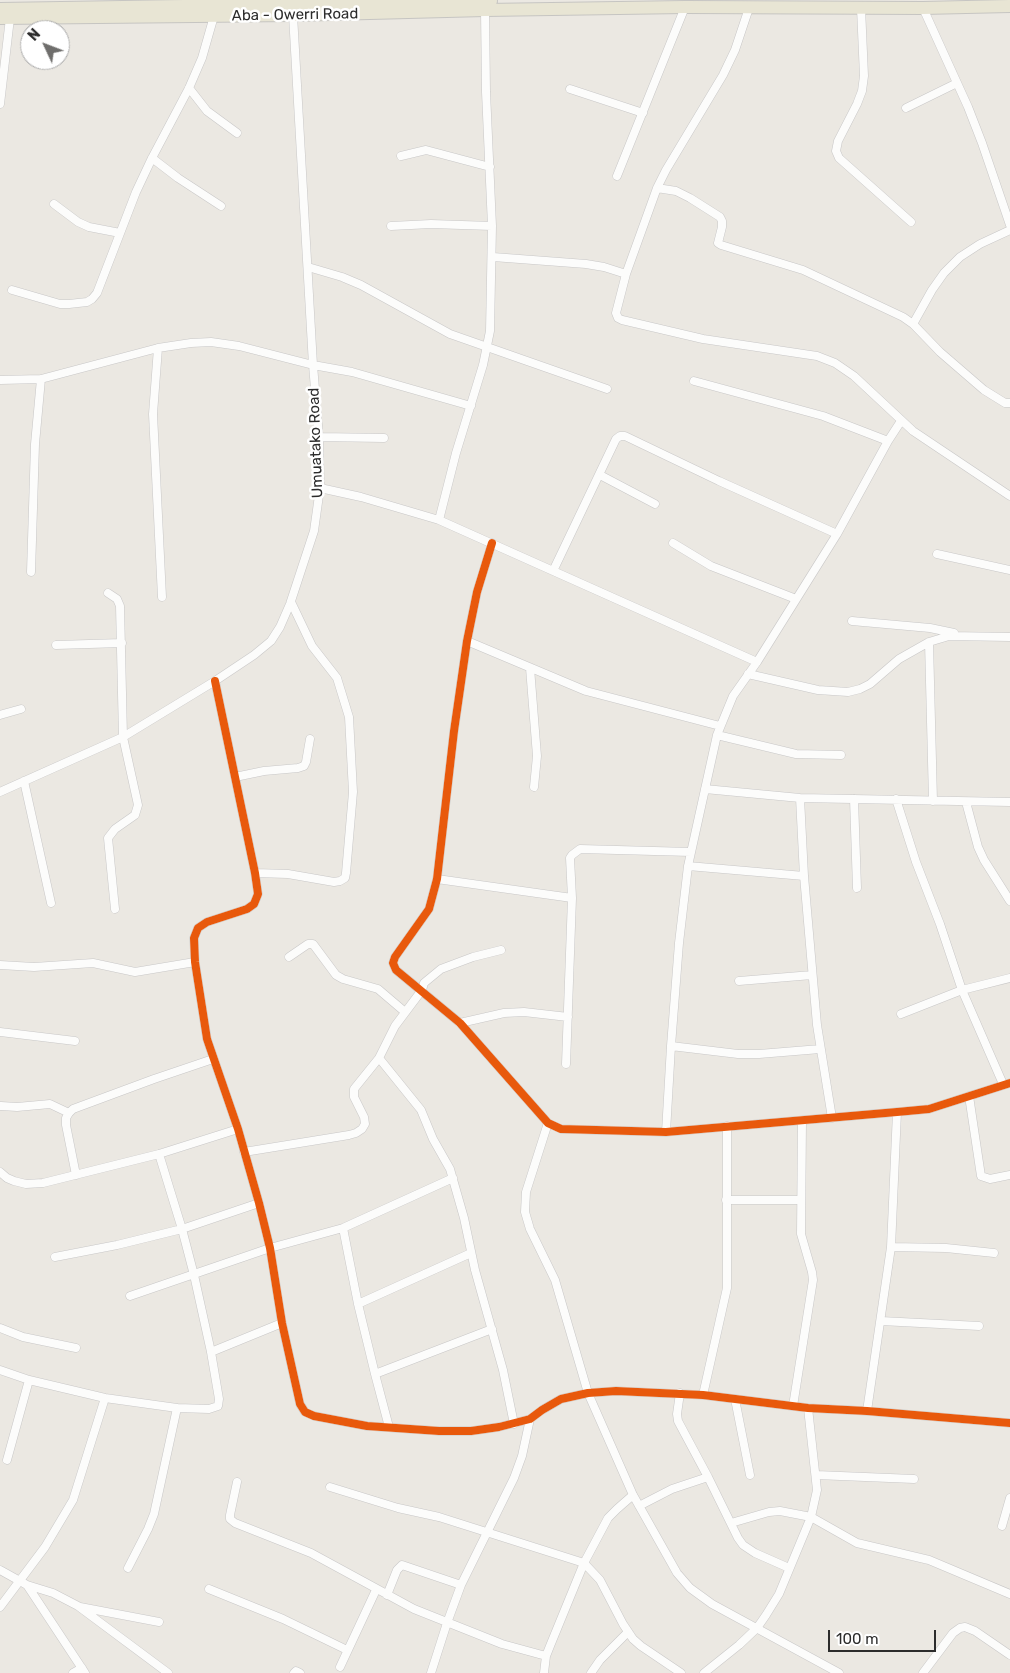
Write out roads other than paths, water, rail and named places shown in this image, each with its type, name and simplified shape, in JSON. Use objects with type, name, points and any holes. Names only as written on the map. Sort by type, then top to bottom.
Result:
[{"type":"main road","name":"Aba - Owerri Road","points":[[0,9],[274,2],[414,5],[581,0]]},
{"type":"main road","name":"Aba - Owerri Road","points":[[484,4],[685,8],[750,8],[826,4],[861,8],[1010,6]]},
{"type":"main road","name":"Aba - Owerri Road","points":[[5,18],[293,15],[414,5]]},
{"type":"street","points":[[439,520],[456,453],[488,347],[490,331],[493,257],[484,4]]},
{"type":"street","points":[[617,176],[685,8]]},
{"type":"street","points":[[750,8],[735,50],[723,75],[657,188],[626,274],[616,313],[618,318],[711,340],[817,356],[835,363],[854,376],[913,431],[1010,496]]},
{"type":"street","points":[[861,8],[864,76],[862,91],[838,140],[836,151],[839,158],[911,222]]},
{"type":"street","points":[[923,8],[982,142],[1010,225]]},
{"type":"street","name":"Umuatako Road","points":[[0,792],[123,737],[215,681],[254,655],[271,641],[280,627],[291,602],[314,531],[320,488],[319,437],[313,365],[293,15]]},
{"type":"street","points":[[12,290],[60,304],[87,302],[97,293],[152,158],[189,88],[208,42],[214,16]]},
{"type":"street","points":[[0,104],[5,18]]},
{"type":"street","points":[[906,108],[957,83]]},
{"type":"street","points":[[189,88],[207,111],[237,133]]},
{"type":"street","points":[[570,89],[643,113]]},
{"type":"street","points":[[400,156],[426,150],[490,166]]},
{"type":"street","points":[[152,158],[178,178],[221,206]]},
{"type":"street","points":[[657,188],[676,191],[720,217],[722,228],[718,243],[721,245],[803,270],[903,317],[984,390],[1005,403],[1010,403]]},
{"type":"street","points":[[54,204],[78,222],[89,227],[120,233]]},
{"type":"street","points":[[391,226],[431,224],[492,226]]},
{"type":"street","points":[[913,324],[940,279],[960,257],[980,244],[1010,230]]},
{"type":"street","points":[[493,257],[586,264],[626,274]]},
{"type":"street","points":[[308,267],[361,285],[450,334],[607,389]]},
{"type":"street","points":[[0,380],[41,379],[158,348],[211,342],[239,346],[313,365],[375,378],[471,406]]},
{"type":"street","points":[[158,348],[153,414],[162,597]]},
{"type":"street","points":[[31,572],[35,444],[41,379]]},
{"type":"street","points":[[694,381],[823,416],[888,442]]},
{"type":"street","points":[[666,1132],[679,943],[688,866],[717,734],[733,696],[757,662],[837,534],[901,421]]},
{"type":"street","points":[[553,571],[616,439],[620,436],[625,436],[837,534]]},
{"type":"street","points":[[319,437],[384,438]]},
{"type":"street","points":[[600,475],[655,504]]},
{"type":"street","points":[[320,488],[361,497],[439,520],[757,662]]},
{"type":"street","points":[[492,543],[477,592],[467,641],[454,731],[437,879],[429,909],[394,957],[393,963],[396,970],[460,1023],[548,1123],[561,1129],[666,1132],[802,1121],[929,1109],[1007,1084],[962,990],[940,924],[916,862],[896,799]]},
{"type":"street","points":[[673,543],[711,566],[796,599]]},
{"type":"street","points":[[937,554],[1010,570]]},
{"type":"street","points":[[108,593],[117,599],[120,606],[123,737],[138,805],[135,814],[115,829],[108,838],[115,909]]},
{"type":"street","points":[[255,873],[288,874],[334,882],[345,878],[346,873],[353,792],[348,710],[337,678],[312,646],[291,602]]},
{"type":"street","points":[[852,621],[930,628],[963,635]]},
{"type":"street","points":[[748,674],[818,690],[848,692],[870,684],[899,659],[929,642],[949,636],[963,635],[1010,637]]},
{"type":"street","points":[[467,641],[586,691],[720,726]]},
{"type":"street","points":[[929,642],[933,802]]},
{"type":"street","points":[[56,645],[122,643]]},
{"type":"street","points":[[530,668],[537,756],[534,787]]},
{"type":"street","points":[[215,681],[258,894],[254,904],[246,909],[206,922],[198,928],[194,938],[195,962],[203,1019],[213,1059],[238,1129],[259,1203],[270,1248],[282,1323],[300,1404],[305,1412],[314,1416],[367,1426],[439,1431],[470,1431],[514,1424],[530,1419],[561,1399],[588,1393],[616,1391],[680,1393],[808,1408],[1010,1423]]},
{"type":"street","points":[[0,715],[21,709]]},
{"type":"street","points":[[717,734],[796,754],[842,755]]},
{"type":"street","points":[[235,777],[304,766],[310,739]]},
{"type":"street","points":[[24,781],[51,903]]},
{"type":"street","points":[[705,789],[800,798],[1010,802]]},
{"type":"street","points":[[800,798],[812,975],[820,1049],[832,1118]]},
{"type":"street","points":[[854,799],[857,888]]},
{"type":"street","points":[[966,802],[978,847],[1007,892],[1010,902]]},
{"type":"street","points":[[566,1064],[572,898],[570,858],[580,849],[691,852]]},
{"type":"street","points":[[688,866],[804,876]]},
{"type":"street","points":[[437,879],[572,898]]},
{"type":"street","points":[[289,957],[308,944],[313,944],[336,975],[356,984],[384,992],[405,1012]]},
{"type":"street","points":[[244,1152],[356,1133],[362,1129],[365,1124],[364,1117],[354,1097],[354,1088],[379,1058],[395,1026],[422,990],[424,983],[441,969],[501,950]]},
{"type":"street","points":[[0,965],[34,967],[93,963],[134,972],[195,962]]},
{"type":"street","points":[[739,981],[812,975]]},
{"type":"street","points":[[901,1014],[962,990],[1010,978]]},
{"type":"street","points":[[460,1023],[504,1013],[524,1012],[568,1017]]},
{"type":"street","points":[[0,1032],[75,1041]]},
{"type":"street","points":[[671,1046],[738,1054],[820,1049]]},
{"type":"street","points":[[379,1058],[420,1110],[453,1178],[503,1370],[514,1424]]},
{"type":"street","points":[[76,1174],[66,1125],[66,1118],[69,1113],[74,1109],[145,1082],[213,1059]]},
{"type":"street","points":[[969,1096],[981,1176],[990,1179],[1010,1176]]},
{"type":"street","points":[[1,1106],[17,1108],[50,1104],[69,1113]]},
{"type":"street","points":[[867,1411],[891,1247],[897,1112]]},
{"type":"street","points":[[793,1406],[812,1280],[812,1272],[800,1234],[802,1121]]},
{"type":"street","points":[[548,1123],[526,1192],[525,1212],[530,1229],[555,1280],[588,1393],[633,1495],[677,1574],[690,1588],[712,1604],[838,1673]]},
{"type":"street","points":[[703,1395],[726,1288],[727,1126]]},
{"type":"street","points":[[0,1172],[7,1178],[26,1184],[43,1182],[159,1154],[238,1129]]},
{"type":"street","points":[[0,1370],[29,1380],[105,1398],[177,1408],[209,1409],[218,1406],[219,1399],[211,1352],[194,1275],[159,1154]]},
{"type":"street","points":[[130,1296],[270,1248],[343,1228],[453,1178]]},
{"type":"street","points":[[726,1200],[801,1200]]},
{"type":"street","points":[[55,1257],[117,1245],[182,1229],[259,1203]]},
{"type":"street","points":[[343,1228],[358,1304],[389,1427]]},
{"type":"street","points":[[891,1247],[946,1248],[994,1253]]},
{"type":"street","points":[[358,1304],[471,1253]]},
{"type":"street","points":[[881,1321],[978,1326]]},
{"type":"street","points":[[211,1352],[282,1323]]},
{"type":"street","points":[[0,1328],[23,1337],[76,1348]]},
{"type":"street","points":[[375,1374],[492,1329]]},
{"type":"street","points":[[7,1460],[29,1380]]},
{"type":"street","points":[[680,1393],[678,1421],[743,1545],[755,1553],[789,1568]]},
{"type":"street","points":[[0,1607],[23,1583],[73,1500],[105,1398]]},
{"type":"street","points":[[736,1399],[750,1475]]},
{"type":"street","points":[[128,1568],[154,1514],[177,1408]]},
{"type":"street","points":[[704,1673],[757,1628],[778,1594],[811,1517],[817,1490],[808,1408]]},
{"type":"street","points":[[432,1673],[447,1622],[461,1585],[514,1478],[522,1456],[530,1419]]},
{"type":"street","points":[[816,1475],[914,1479]]},
{"type":"street","points":[[639,1506],[672,1489],[708,1477]]},
{"type":"street","points":[[237,1482],[230,1516],[231,1521],[311,1553],[414,1609],[502,1644],[546,1656]]},
{"type":"street","points":[[330,1487],[398,1508],[439,1517],[584,1563],[600,1580],[628,1632],[641,1646],[681,1673]]},
{"type":"street","points":[[544,1673],[546,1656],[584,1563],[608,1518],[633,1495]]},
{"type":"street","points":[[1002,1526],[1010,1498]]},
{"type":"street","points":[[731,1523],[769,1512],[788,1512],[811,1517],[857,1543],[941,1564],[1010,1594]]},
{"type":"street","points":[[387,1595],[397,1570],[402,1566],[461,1585]]},
{"type":"street","points":[[0,1570],[23,1583],[53,1593],[78,1606],[168,1673]]},
{"type":"street","points":[[23,1583],[83,1671],[72,1673]]},
{"type":"street","points":[[209,1589],[348,1650]]},
{"type":"street","points":[[340,1667],[376,1590]]},
{"type":"street","points":[[78,1606],[160,1622]]},
{"type":"street","points":[[923,1673],[953,1633],[960,1628],[965,1627],[975,1631],[1010,1655]]},
{"type":"street","points":[[591,1673],[600,1660],[628,1632]]},
{"type":"street","points":[[294,1673],[296,1671],[300,1673]]}]
